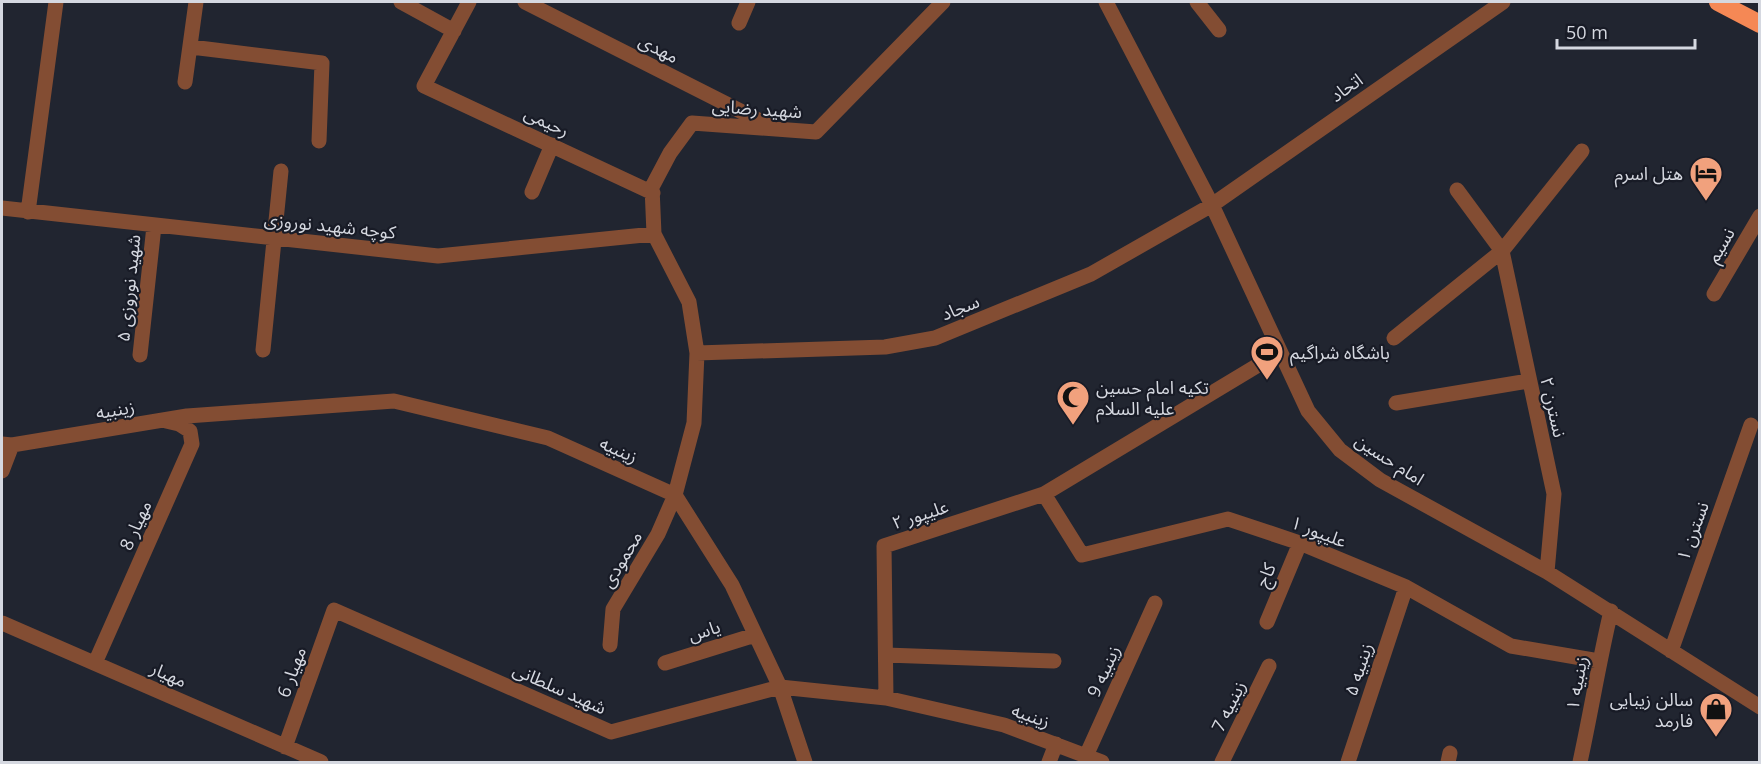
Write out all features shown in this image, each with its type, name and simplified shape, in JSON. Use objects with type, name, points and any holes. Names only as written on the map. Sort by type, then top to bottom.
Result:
[{"type":"highway","points":[[1718,2],[1760,24]]},
{"type":"street","points":[[28,212],[56,2]]},
{"type":"street","points":[[185,82],[196,2]]},
{"type":"street","points":[[401,2],[454,31],[469,2]]},
{"type":"street","name":"مهدی","points":[[525,2],[776,129]]},
{"type":"street","points":[[738,22],[748,2]]},
{"type":"street","name":"شهید رضایی","points":[[675,495],[694,423],[698,353],[689,302],[654,234],[652,187],[670,153],[692,123],[816,132],[944,2]]},
{"type":"street","name":"امام حسین","points":[[1106,2],[1212,205],[1308,411],[1340,450],[1380,480],[1547,572],[1760,707]]},
{"type":"street","points":[[1197,2],[1219,30]]},
{"type":"street","name":"اتحاد","points":[[1212,205],[1503,2]]},
{"type":"street","name":"رحیمی","points":[[454,31],[424,86],[653,193]]},
{"type":"street","points":[[191,47],[322,63],[320,141]]},
{"type":"street","points":[[532,192],[552,145]]},
{"type":"street","points":[[1394,338],[1502,251],[1582,151]]},
{"type":"street","points":[[263,350],[281,171]]},
{"type":"street","points":[[1457,190],[1502,251]]},
{"type":"street","name":"سجاد","points":[[698,353],[885,347],[935,338],[1091,274],[1212,205]]},
{"type":"street","name":"کوچه شهید نوروزی","points":[[2,208],[438,256],[654,234]]},
{"type":"street","name":"نسیم","points":[[1714,294],[1760,216]]},
{"type":"street","name":"شهید نوروزی ۵","points":[[140,355],[154,226]]},
{"type":"street","name":"نسترن ۲","points":[[1502,251],[1554,494],[1547,572]]},
{"type":"street","points":[[1044,494],[1280,352]]},
{"type":"street","points":[[1396,403],[1528,381]]},
{"type":"street","name":"زینبیه","points":[[7,444],[161,420],[394,401],[548,438],[675,495]]},
{"type":"street","name":"مهیار 8","points":[[95,663],[192,444],[190,431],[179,424],[161,420]]},
{"type":"street","name":"نسترن ۱","points":[[1671,651],[1751,425]]},
{"type":"street","points":[[2,471],[7,444]]},
{"type":"street","name":"علیپور ۱","points":[[1044,494],[1082,555],[1228,519],[1300,543],[1406,587],[1511,646],[1599,661]]},
{"type":"street","name":"علیپور ۲","points":[[886,698],[884,546],[1044,494]]},
{"type":"street","points":[[675,495],[732,585],[780,687],[806,762]]},
{"type":"street","name":"محمودی","points":[[610,645],[613,609],[658,534],[675,495]]},
{"type":"street","name":"کاج","points":[[1267,622],[1300,543]]},
{"type":"street","name":"زینبیه ۵","points":[[1348,762],[1406,587]]},
{"type":"street","name":"زینبیه 9","points":[[1086,756],[1155,603]]},
{"type":"street","name":"شهید سلطانی","points":[[334,610],[611,732],[780,687]]},
{"type":"street","name":"مهیار 6","points":[[285,747],[334,610]]},
{"type":"street","name":"زینبیه ۱","points":[[1580,762],[1611,611]]},
{"type":"street","name":"مهیار","points":[[2,623],[321,762]]},
{"type":"street","name":"یاس","points":[[665,663],[755,635]]},
{"type":"street","points":[[886,655],[1054,661]]},
{"type":"street","name":"زینبیه 7","points":[[1222,762],[1269,666]]},
{"type":"street","name":"زینبیه","points":[[780,687],[886,698],[1004,725],[1102,762]]},
{"type":"street","points":[[1049,762],[1056,744]]},
{"type":"place","name":"هتل اسرم","points":[[1706,202]]},
{"type":"place","name":"باشگاه شراگیم","points":[[1267,381]]},
{"type":"place","name":"تکیه امام حسین علیه السلام","points":[[1073,426]]},
{"type":"place","name":"سالن زیبایی فارمد","points":[[1716,738]]}]
